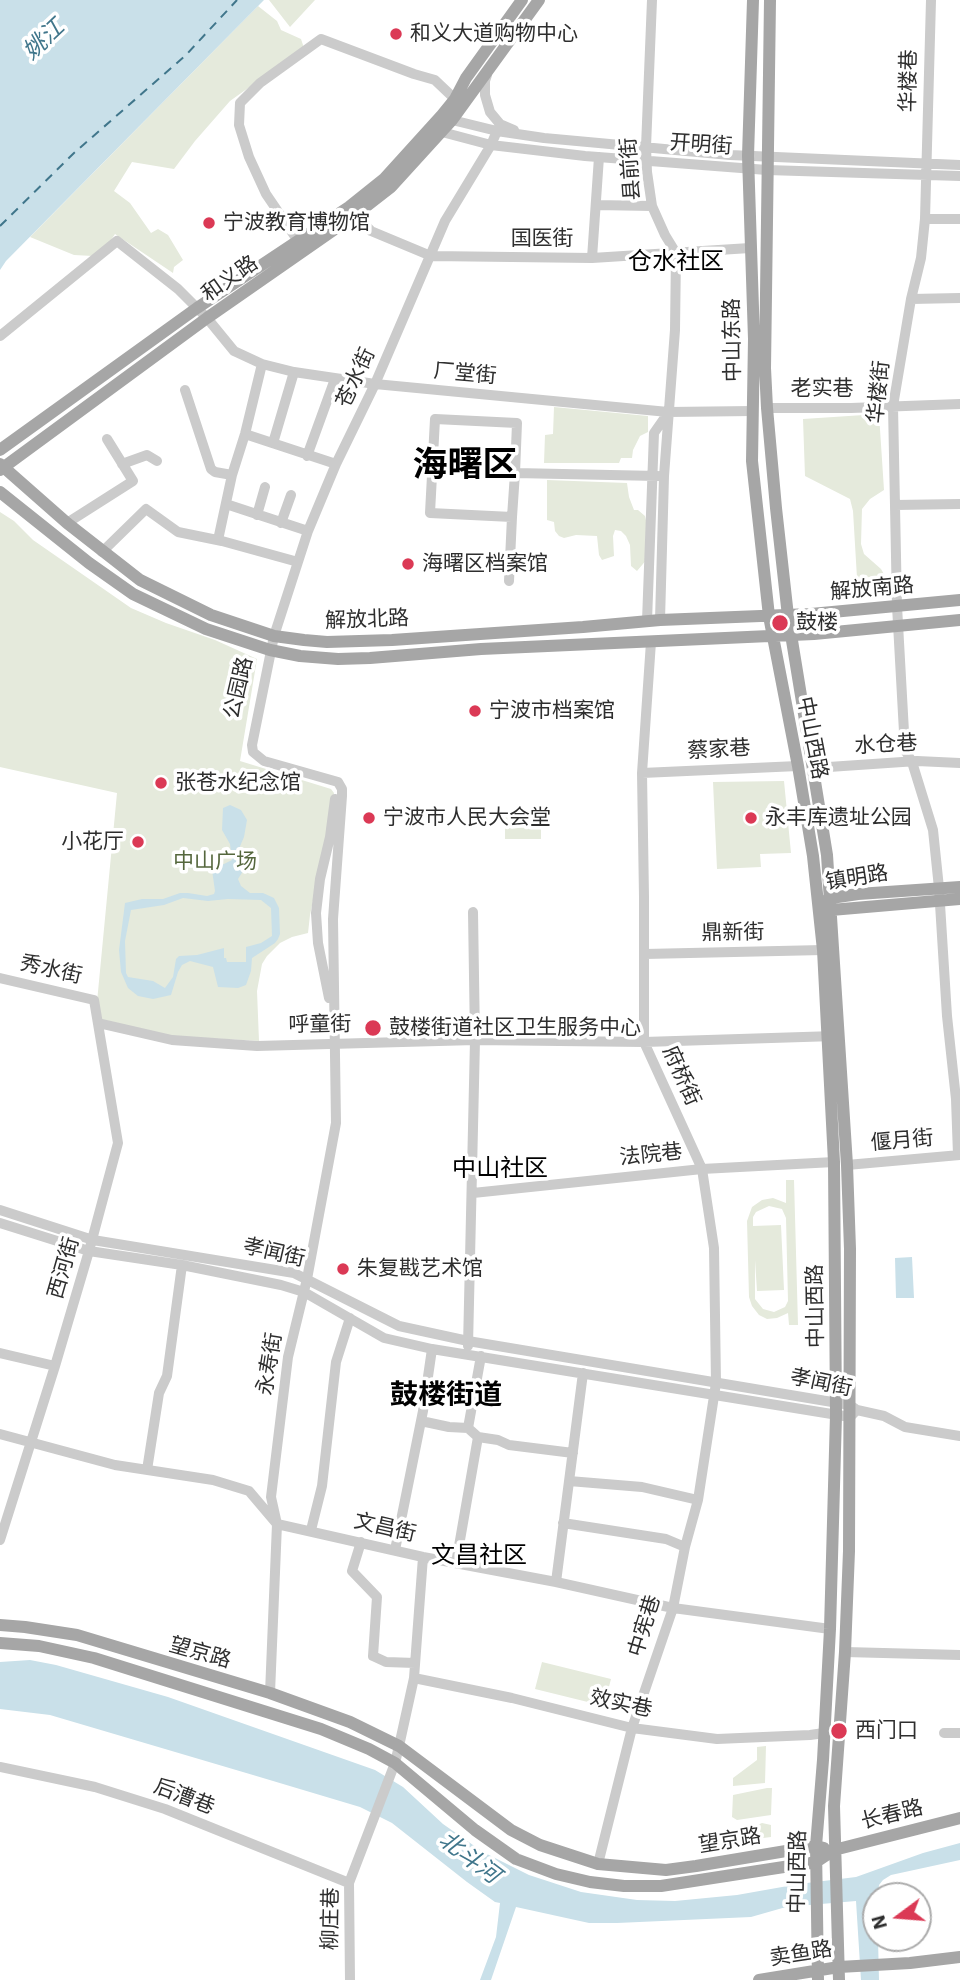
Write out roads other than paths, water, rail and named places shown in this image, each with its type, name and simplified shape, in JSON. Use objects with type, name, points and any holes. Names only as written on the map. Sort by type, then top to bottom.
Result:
[{"type":"main road","name":"和义路","points":[[1,467],[352,211],[442,116],[522,0]]},
{"type":"main road","name":"和义路","points":[[0,450],[197,308],[298,241],[391,187],[452,120],[539,0]]},
{"type":"main road","name":"中山东路","points":[[752,0],[748,162],[754,340],[752,461],[772,636]]},
{"type":"main road","name":"中山东路","points":[[770,0],[765,368],[776,508],[791,635]]},
{"type":"main road","name":"解放北路","points":[[1,467],[102,552],[140,580],[211,615],[274,636],[327,642],[392,640],[653,621],[788,616]]},
{"type":"main road","name":"解放北路","points":[[0,492],[89,563],[133,594],[206,629],[270,650],[300,656],[370,658],[481,649],[791,635]]},
{"type":"main road","name":"解放南路","points":[[788,616],[960,600]]},
{"type":"main road","name":"解放南路","points":[[791,635],[960,620]]},
{"type":"main road","name":"中山西路","points":[[791,635],[827,855],[840,1163],[850,1249],[853,1410],[849,1551],[834,1805],[836,1908],[842,1971]]},
{"type":"main road","name":"中山西路","points":[[772,636],[813,856],[827,904],[822,950],[833,1036]]},
{"type":"main road","name":"镇明路","points":[[827,904],[939,895],[960,887]]},
{"type":"main road","name":"镇明路","points":[[939,895],[960,900]]},
{"type":"main road","name":"中山西路","points":[[818,1975],[816,1846],[830,1629],[840,1163]]},
{"type":"main road","name":"望京路","points":[[0,1625],[77,1635],[270,1693],[349,1722],[399,1746],[511,1830],[540,1844],[598,1864],[666,1870],[816,1846],[834,1850]]},
{"type":"main road","name":"望京路","points":[[0,1643],[39,1646],[94,1658],[321,1729],[395,1763],[475,1830],[516,1859],[556,1874],[624,1886],[661,1886],[816,1868],[834,1850]]},
{"type":"main road","name":"长春路","points":[[834,1850],[960,1818]]},
{"type":"main road","name":"卖鱼路","points":[[759,1980],[960,1957]]},
{"type":"street","name":"县前街","points":[[652,0],[646,160],[652,206],[676,253],[675,330],[653,621]]},
{"type":"street","name":"华楼巷","points":[[926,169],[931,0]]},
{"type":"street","points":[[298,241],[266,194],[249,157],[239,125],[240,103],[260,83],[321,39],[435,80],[455,99]]},
{"type":"street","points":[[489,70],[485,81],[485,95],[490,112],[500,124],[524,135]]},
{"type":"street","name":"开明街","points":[[452,120],[524,135],[646,147],[767,164],[926,169],[960,165]]},
{"type":"street","name":"苍水街","points":[[270,650],[308,531],[336,464],[375,384],[445,221],[497,131]]},
{"type":"street","name":"开明街","points":[[442,132],[491,145],[599,156],[646,160],[748,162]]},
{"type":"street","points":[[592,258],[599,156]]},
{"type":"street","name":"开明街","points":[[926,169],[960,176]]},
{"type":"street","name":"华楼街","points":[[926,169],[921,258],[911,299],[893,406],[897,606],[905,750],[912,762],[933,830],[959,1155]]},
{"type":"street","points":[[596,205],[652,206]]},
{"type":"street","name":"国医街","points":[[352,211],[371,231],[431,256],[592,258],[750,248]]},
{"type":"street","points":[[925,219],[960,219]]},
{"type":"street","name":"厂堂街","points":[[0,336],[117,241],[178,289],[234,351],[262,364],[294,372],[375,384],[668,412],[753,411]]},
{"type":"street","points":[[911,299],[960,298]]},
{"type":"street","points":[[218,540],[232,475],[262,364]]},
{"type":"street","points":[[273,443],[294,372]]},
{"type":"street","points":[[307,456],[335,379]]},
{"type":"street","points":[[185,390],[211,469],[232,475]]},
{"type":"street","name":"老实巷","points":[[767,408],[960,404]]},
{"type":"street","name":"县前街","points":[[653,621],[654,433],[668,412]]},
{"type":"street","points":[[509,581],[517,422],[435,419],[430,513],[512,517]]},
{"type":"street","points":[[245,434],[336,464]]},
{"type":"street","points":[[67,523],[133,481],[107,439]]},
{"type":"street","points":[[122,464],[147,455],[156,461]]},
{"type":"street","points":[[515,473],[664,477]]},
{"type":"street","points":[[257,515],[265,487]]},
{"type":"street","points":[[281,523],[291,495]]},
{"type":"street","points":[[226,504],[308,531]]},
{"type":"street","points":[[895,505],[960,504]]},
{"type":"street","points":[[102,552],[146,509],[178,532],[298,562]]},
{"type":"street","name":"府桥街","points":[[651,642],[642,773],[644,1042],[702,1169],[714,1248],[715,1396]]},
{"type":"street","name":"公园路","points":[[270,650],[253,751],[264,761],[338,782],[342,789],[333,919],[334,1045]]},
{"type":"street","name":"公园路","points":[[270,650],[264,656],[246,748],[248,756],[259,765],[333,786],[337,791],[316,913],[334,1045]]},
{"type":"street","name":"水仓巷","points":[[814,768],[912,762],[960,763]]},
{"type":"street","name":"蔡家巷","points":[[642,773],[798,766]]},
{"type":"street","points":[[467,1354],[473,1193],[473,912]]},
{"type":"street","name":"鼎新街","points":[[645,954],[822,950]]},
{"type":"street","name":"秀水街","points":[[0,978],[94,1000]]},
{"type":"street","name":"西河街","points":[[0,1540],[4,1516],[55,1366],[93,1240],[118,1143],[94,1000]]},
{"type":"street","name":"呼童街","points":[[98,1023],[172,1040],[257,1046],[475,1040],[644,1042],[833,1036]]},
{"type":"street","name":"永寿街","points":[[270,1693],[277,1524],[271,1497],[288,1357],[307,1279],[336,1123],[334,1045]]},
{"type":"street","name":"偃月街","points":[[840,1163],[959,1155]]},
{"type":"street","name":"法院巷","points":[[473,1193],[702,1169],[840,1163]]},
{"type":"street","name":"孝闻街","points":[[0,1210],[93,1240],[294,1273],[399,1326],[468,1341],[716,1383],[836,1409]]},
{"type":"street","name":"孝闻街","points":[[0,1223],[89,1251],[281,1284],[304,1292],[384,1338],[432,1349],[715,1396],[853,1410],[884,1416],[905,1427],[960,1436]]},
{"type":"street","points":[[147,1470],[159,1393],[167,1376],[182,1265]]},
{"type":"street","points":[[312,1530],[322,1486],[336,1362],[350,1318]]},
{"type":"street","points":[[395,1550],[421,1421],[432,1349]]},
{"type":"street","points":[[0,1353],[55,1366]]},
{"type":"street","points":[[468,1428],[481,1356]]},
{"type":"street","points":[[556,1582],[583,1373]]},
{"type":"street","name":"中宪巷","points":[[598,1864],[632,1728],[673,1608],[698,1500],[715,1396]]},
{"type":"street","points":[[421,1421],[468,1428],[478,1437],[509,1445],[573,1453]]},
{"type":"street","points":[[0,1434],[116,1465],[213,1480],[249,1491],[277,1524]]},
{"type":"street","points":[[456,1563],[478,1437]]},
{"type":"street","points":[[569,1481],[642,1488],[698,1500]]},
{"type":"street","points":[[563,1523],[666,1539],[685,1548]]},
{"type":"street","name":"文昌街","points":[[277,1524],[673,1608],[830,1629]]},
{"type":"street","points":[[361,1542],[352,1572],[377,1597],[373,1656],[386,1662],[415,1663]]},
{"type":"street","name":"柳庄巷","points":[[349,1980],[349,1883],[399,1746],[414,1678],[423,1557]]},
{"type":"street","points":[[845,1652],[960,1655]]},
{"type":"street","name":"效实巷","points":[[414,1678],[512,1698],[632,1728],[717,1739],[824,1733]]},
{"type":"street","points":[[944,1733],[960,1733]]},
{"type":"street","name":"后漕巷","points":[[0,1767],[95,1787],[164,1809],[349,1883]]},
{"type":"water","name":"姚江","points":[[0,0],[264,0],[0,270]]},
{"type":"water","points":[[230,805],[241,810],[247,820],[238,851],[243,871],[238,879],[241,886],[250,893],[263,893],[274,898],[279,908],[278,939],[252,958],[246,985],[238,988],[218,987],[213,967],[190,961],[182,965],[178,972],[171,995],[153,999],[138,996],[128,988],[121,972],[119,950],[125,903],[142,899],[163,899],[180,893],[207,896],[214,894],[212,870],[232,860],[230,844],[222,830],[223,808]],"holes":[[[183,898],[208,901],[261,900],[271,908],[272,936],[261,943],[246,947],[246,962],[227,962],[224,948],[197,955],[179,956],[173,977],[165,988],[153,981],[128,977],[125,941],[131,910],[164,905]]]},
{"type":"water","points":[[912,1257],[914,1298],[896,1298],[895,1258]]},
{"type":"water","name":"北斗河","points":[[30,1660],[56,1665],[168,1697],[375,1770],[403,1787],[443,1824],[483,1852],[529,1875],[581,1892],[637,1900],[675,1901],[737,1895],[856,1877],[960,1843],[960,1860],[891,1875],[881,1882],[862,1882],[862,1952],[878,1952],[879,1980],[861,1980],[856,1901],[786,1907],[751,1917],[617,1923],[589,1923],[516,1907],[491,1980],[480,1980],[496,1937],[500,1903],[467,1882],[392,1823],[360,1807],[50,1715],[0,1709],[0,1662]]},
{"type":"place","name":"和义大道购物中心","points":[[396,34]]},
{"type":"place","name":"宁波教育博物馆","points":[[209,223]]},
{"type":"place","name":"海曙区档案馆","points":[[408,564]]},
{"type":"place","name":"鼓楼","points":[[780,623]]},
{"type":"place","name":"宁波市档案馆","points":[[475,711]]},
{"type":"place","name":"张苍水纪念馆","points":[[161,783]]},
{"type":"place","name":"宁波市人民大会堂","points":[[369,818]]},
{"type":"place","name":"永丰库遗址公园","points":[[751,818]]},
{"type":"place","name":"小花厅","points":[[138,842]]},
{"type":"place","name":"鼓楼街道社区卫生服务中心","points":[[373,1028]]},
{"type":"place","name":"朱复戡艺术馆","points":[[343,1269]]},
{"type":"place","name":"西门口","points":[[839,1731]]},
{"type":"district","name":"仓水社区","points":[[676,262]]},
{"type":"district","name":"海曙区","points":[[465,466]]},
{"type":"district","name":"中山社区","points":[[500,1169]]},
{"type":"district","name":"鼓楼街道","points":[[446,1396]]},
{"type":"district","name":"文昌社区","points":[[479,1556]]},
{"type":"park label","name":"中山广场","points":[[215,862]]}]
